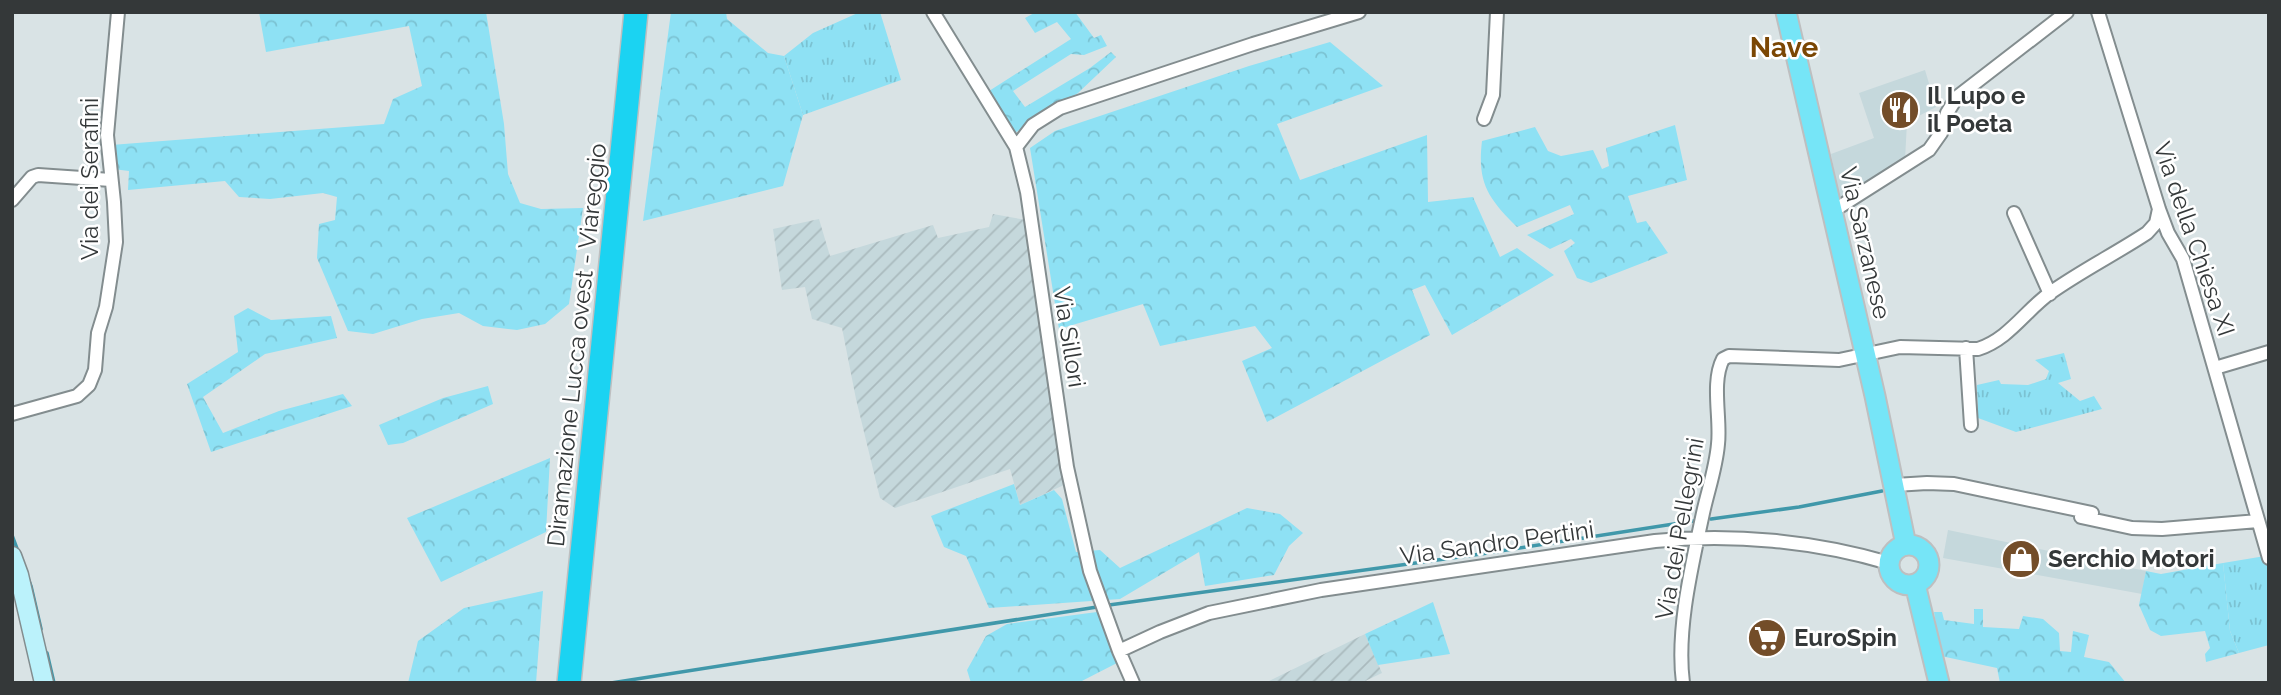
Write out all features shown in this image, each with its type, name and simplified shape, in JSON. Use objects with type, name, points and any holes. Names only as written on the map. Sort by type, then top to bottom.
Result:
[{"type":"highway","name":"Diramazione Lucca ovest - Viareggio","points":[[554,683],[621,12]]},
{"type":"highway","name":"Diramazione Lucca ovest - Viareggio","points":[[569,683],[636,12]]},
{"type":"main road","name":"Via Sarzanese","points":[[1786,12],[1866,355],[1906,545]]},
{"type":"main road","points":[[1906,545],[1919,547],[1928,557],[1926,577],[1908,585],[1896,580],[1889,569],[1895,551],[1906,545]]},
{"type":"main road","points":[[12,556],[19,575],[44,683]]},
{"type":"main road","points":[[1915,584],[1939,683]]},
{"type":"street","name":"Via dei Serafini","points":[[12,414],[77,396],[84,391],[92,376],[116,242],[107,135],[118,12]]},
{"type":"street","name":"Via Sillori","points":[[933,12],[1016,147],[1027,192],[1067,467],[1090,571],[1133,683]]},
{"type":"street","points":[[1016,147],[1032,125],[1060,108],[1359,12]]},
{"type":"street","points":[[1484,119],[1493,95],[1497,12]]},
{"type":"street","points":[[1833,211],[1928,150],[1941,133],[1947,113],[1958,97],[2067,12]]},
{"type":"street","name":"Via della Chiesa XI","points":[[2098,12],[2159,209],[2168,233],[2183,258],[2269,558]]},
{"type":"street","points":[[12,200],[32,177],[38,175],[111,180]]},
{"type":"street","points":[[1866,355],[1900,347],[1978,349],[1999,341],[2049,294],[2147,233],[2156,223],[2159,209]]},
{"type":"street","points":[[2014,213],[2049,294]]},
{"type":"street","points":[[1966,348],[1972,425]]},
{"type":"street","points":[[2215,368],[2269,352]]},
{"type":"street","name":"Via dei Pellegrini","points":[[1683,683],[1680,660],[1688,589],[1719,443],[1718,372],[1723,359],[1729,356],[1839,360],[1866,355]]},
{"type":"street","points":[[1895,485],[1954,485],[2092,513]]},
{"type":"street","points":[[2077,516],[2132,528],[2162,529],[2258,521]]},
{"type":"street","name":"Via Sandro Pertini","points":[[1119,651],[1209,613],[1321,590],[1699,536],[1845,550],[1889,563]]},
{"type":"shaded area","points":[[1925,70],[1936,107],[1907,122],[1905,160],[1840,201],[1831,154],[1874,138],[1859,93]]},
{"type":"shaded area","points":[[993,214],[1026,220],[1064,485],[1020,505],[1010,469],[895,508],[880,498],[842,328],[812,319],[805,287],[782,290],[773,229],[819,219],[830,256],[933,225],[938,238],[989,227]]},
{"type":"shaded area","points":[[1948,530],[2146,571],[2142,594],[1943,558]]},
{"type":"shaded area","points":[[1365,634],[1382,673],[1361,683],[1265,683]]},
{"type":"green space","points":[[259,12],[486,12],[504,124],[508,174],[520,203],[541,209],[583,208],[569,304],[545,324],[517,330],[483,326],[459,313],[422,319],[373,334],[348,331],[317,258],[319,224],[335,220],[337,197],[323,193],[270,199],[239,197],[225,181],[128,190],[129,171],[113,169],[111,145],[384,124],[393,99],[422,86],[409,26],[266,52]]},
{"type":"green space","points":[[671,12],[726,12],[727,19],[768,53],[784,56],[803,115],[783,186],[643,221]]},
{"type":"green space","points":[[860,12],[880,12],[901,80],[803,115],[784,56],[813,33]]},
{"type":"green space","points":[[1036,12],[1075,12],[1094,38],[1101,35],[1107,46],[1084,55],[1071,54],[1013,91],[1025,107],[1090,68],[1111,52],[1116,57],[1078,93],[1015,133],[989,91],[1071,39],[1057,22],[1035,33],[1025,18]]},
{"type":"green space","points":[[1330,42],[1383,86],[1277,124],[1300,180],[1427,135],[1428,202],[1473,197],[1500,257],[1517,248],[1554,275],[1452,335],[1425,285],[1412,290],[1430,335],[1267,422],[1242,361],[1272,348],[1255,326],[1160,346],[1143,304],[1059,329],[1030,148],[1055,131],[1249,66]]},
{"type":"green space","points":[[1675,125],[1687,180],[1628,196],[1637,223],[1646,221],[1668,253],[1591,283],[1577,278],[1564,251],[1575,243],[1571,239],[1550,249],[1527,235],[1574,214],[1570,205],[1517,227],[1492,198],[1483,179],[1482,141],[1535,127],[1548,151],[1561,156],[1593,150],[1602,169],[1609,166],[1606,148]]},
{"type":"green space","points":[[248,308],[271,320],[331,316],[337,338],[265,354],[203,397],[223,433],[279,411],[343,394],[352,406],[211,452],[187,384],[238,352],[234,316]]},
{"type":"green space","points":[[2064,353],[2071,379],[2058,383],[2080,401],[2094,396],[2102,409],[2016,432],[1978,418],[1977,385],[1999,380],[2001,384],[2028,385],[2046,379],[2049,371],[2035,360]]},
{"type":"green space","points":[[488,386],[493,404],[403,443],[388,445],[379,425],[443,398]]},
{"type":"green space","points":[[550,458],[546,532],[441,582],[407,518]]},
{"type":"green space","points":[[1014,484],[1020,505],[1054,490],[1062,499],[1076,552],[1100,550],[1120,568],[1247,508],[1280,514],[1303,533],[1289,546],[1274,575],[1205,586],[1199,552],[1120,599],[989,608],[966,556],[944,547],[931,516]]},
{"type":"green space","points":[[2265,556],[2269,573],[2269,645],[2239,653],[2230,631],[2223,563]]},
{"type":"green space","points":[[2223,563],[2230,631],[2239,653],[2206,662],[2205,654],[2210,648],[2205,631],[2161,636],[2150,630],[2139,605],[2146,571],[2161,574]]},
{"type":"green space","points":[[543,591],[536,683],[408,683],[418,641],[464,608]]},
{"type":"green space","points":[[1433,602],[1450,654],[1378,665],[1365,634]]},
{"type":"green space","points":[[1974,609],[1983,609],[1983,627],[2019,629],[2023,616],[2043,619],[2059,633],[2060,651],[2071,652],[2073,631],[2089,635],[2084,657],[2109,662],[2126,683],[2000,683],[1997,668],[1941,656],[1934,612],[1942,612],[1944,620],[1974,624]]},
{"type":"green space","points":[[1097,612],[1117,663],[1078,683],[971,683],[967,670],[986,636],[1007,624]]},
{"type":"waterway","points":[[1711,519],[1799,507],[1882,491]]},
{"type":"waterway","points":[[1109,605],[1481,554],[1693,521]]},
{"type":"waterway","points":[[12,535],[31,586],[41,629]]},
{"type":"waterway","points":[[611,683],[1097,607]]},
{"type":"waterway","points":[[47,653],[54,683]]},
{"type":"place","name":"Il Lupo e il Poeta","points":[[1900,110]]},
{"type":"place","name":"Serchio Motori","points":[[2021,559]]},
{"type":"place","name":"EuroSpin","points":[[1767,638]]},
{"type":"district","name":"Nave","points":[[1784,47]]}]
